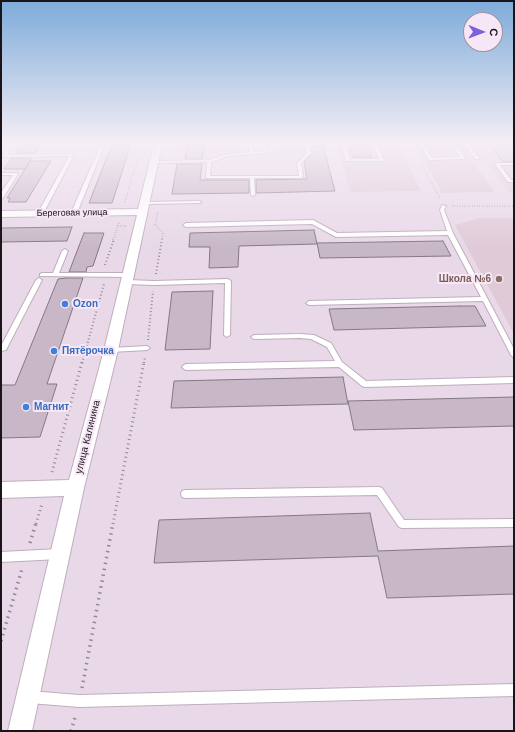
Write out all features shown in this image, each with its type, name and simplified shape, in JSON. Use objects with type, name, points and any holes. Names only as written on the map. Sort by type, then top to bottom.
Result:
[{"type":"street","name":"улица Калинина","points":[[20,731],[75,488],[111,350],[127,278],[149,206],[153,178]]},
{"type":"street","name":"Береговая улица","points":[[1,214],[123,212],[149,206]]},
{"type":"street","points":[[1,490],[75,488]]},
{"type":"lane","points":[[1,197],[13,178]]},
{"type":"lane","points":[[41,213],[60,178]]},
{"type":"lane","points":[[74,213],[89,178]]},
{"type":"lane","points":[[252,178],[253,195]]},
{"type":"lane","points":[[149,206],[199,202]]},
{"type":"lane","points":[[444,206],[442,210],[450,233],[514,354]]},
{"type":"lane","points":[[186,225],[313,222],[336,235],[450,233]]},
{"type":"lane","points":[[56,274],[65,251]]},
{"type":"lane","points":[[1,349],[4,348],[40,277],[56,274],[106,274],[154,283],[228,281],[226,335]]},
{"type":"lane","points":[[309,303],[484,299]]},
{"type":"lane","points":[[254,337],[312,337],[329,345],[340,364],[365,384],[514,380]]},
{"type":"lane","points":[[111,350],[147,348]]},
{"type":"lane","points":[[186,367],[340,364]]},
{"type":"lane","points":[[185,494],[379,491],[402,524],[514,523]]},
{"type":"lane","points":[[1,557],[60,554]]},
{"type":"lane","points":[[28,696],[79,701],[514,690]]},
{"type":"path","points":[[1,641],[47,489],[106,274],[104,270],[132,178]]},
{"type":"path","points":[[429,178],[444,206],[514,206]]},
{"type":"path","points":[[71,731],[79,701],[147,348],[154,283],[163,233],[155,226],[149,206]]},
{"type":"shaded area","points":[[347,178],[415,178],[421,191],[351,192]]},
{"type":"shaded area","points":[[434,178],[484,178],[494,192],[442,193]]},
{"type":"shaded area","points":[[499,178],[514,178],[514,198]]},
{"type":"shaded area","name":"Школа №6","points":[[480,218],[514,218],[514,334],[455,225]]},
{"type":"building","points":[[19,178],[41,178],[26,202],[8,202],[10,198],[7,198]]},
{"type":"building","points":[[99,178],[120,178],[112,203],[89,203]]},
{"type":"building","points":[[175,178],[200,178],[200,180],[249,180],[249,193],[172,194]]},
{"type":"building","points":[[332,178],[335,191],[256,193],[256,180]]},
{"type":"building","points":[[72,227],[67,241],[1,242],[1,228]]},
{"type":"building","points":[[314,230],[317,244],[239,246],[238,267],[209,268],[210,247],[189,247],[190,233]]},
{"type":"building","points":[[84,233],[104,233],[93,266],[87,267],[86,272],[69,272]]},
{"type":"building","points":[[443,241],[451,256],[320,258],[317,243]]},
{"type":"building","points":[[83,278],[47,384],[57,384],[40,437],[1,438],[1,385],[15,385],[58,279]]},
{"type":"building","points":[[213,291],[210,349],[165,350],[172,292]]},
{"type":"building","points":[[475,306],[486,326],[334,330],[329,309]]},
{"type":"building","points":[[343,377],[348,404],[171,408],[174,381]]},
{"type":"building","points":[[514,397],[514,426],[354,430],[348,401]]},
{"type":"building","points":[[370,513],[378,551],[514,546],[514,594],[387,598],[378,556],[154,563],[159,520]]},
{"type":"place","name":"Школа №6","points":[[499,279]]},
{"type":"place","name":"Ozon","points":[[65,304]]},
{"type":"place","name":"Пятёрочка","points":[[54,351]]},
{"type":"place","name":"Магнит","points":[[26,407]]}]
